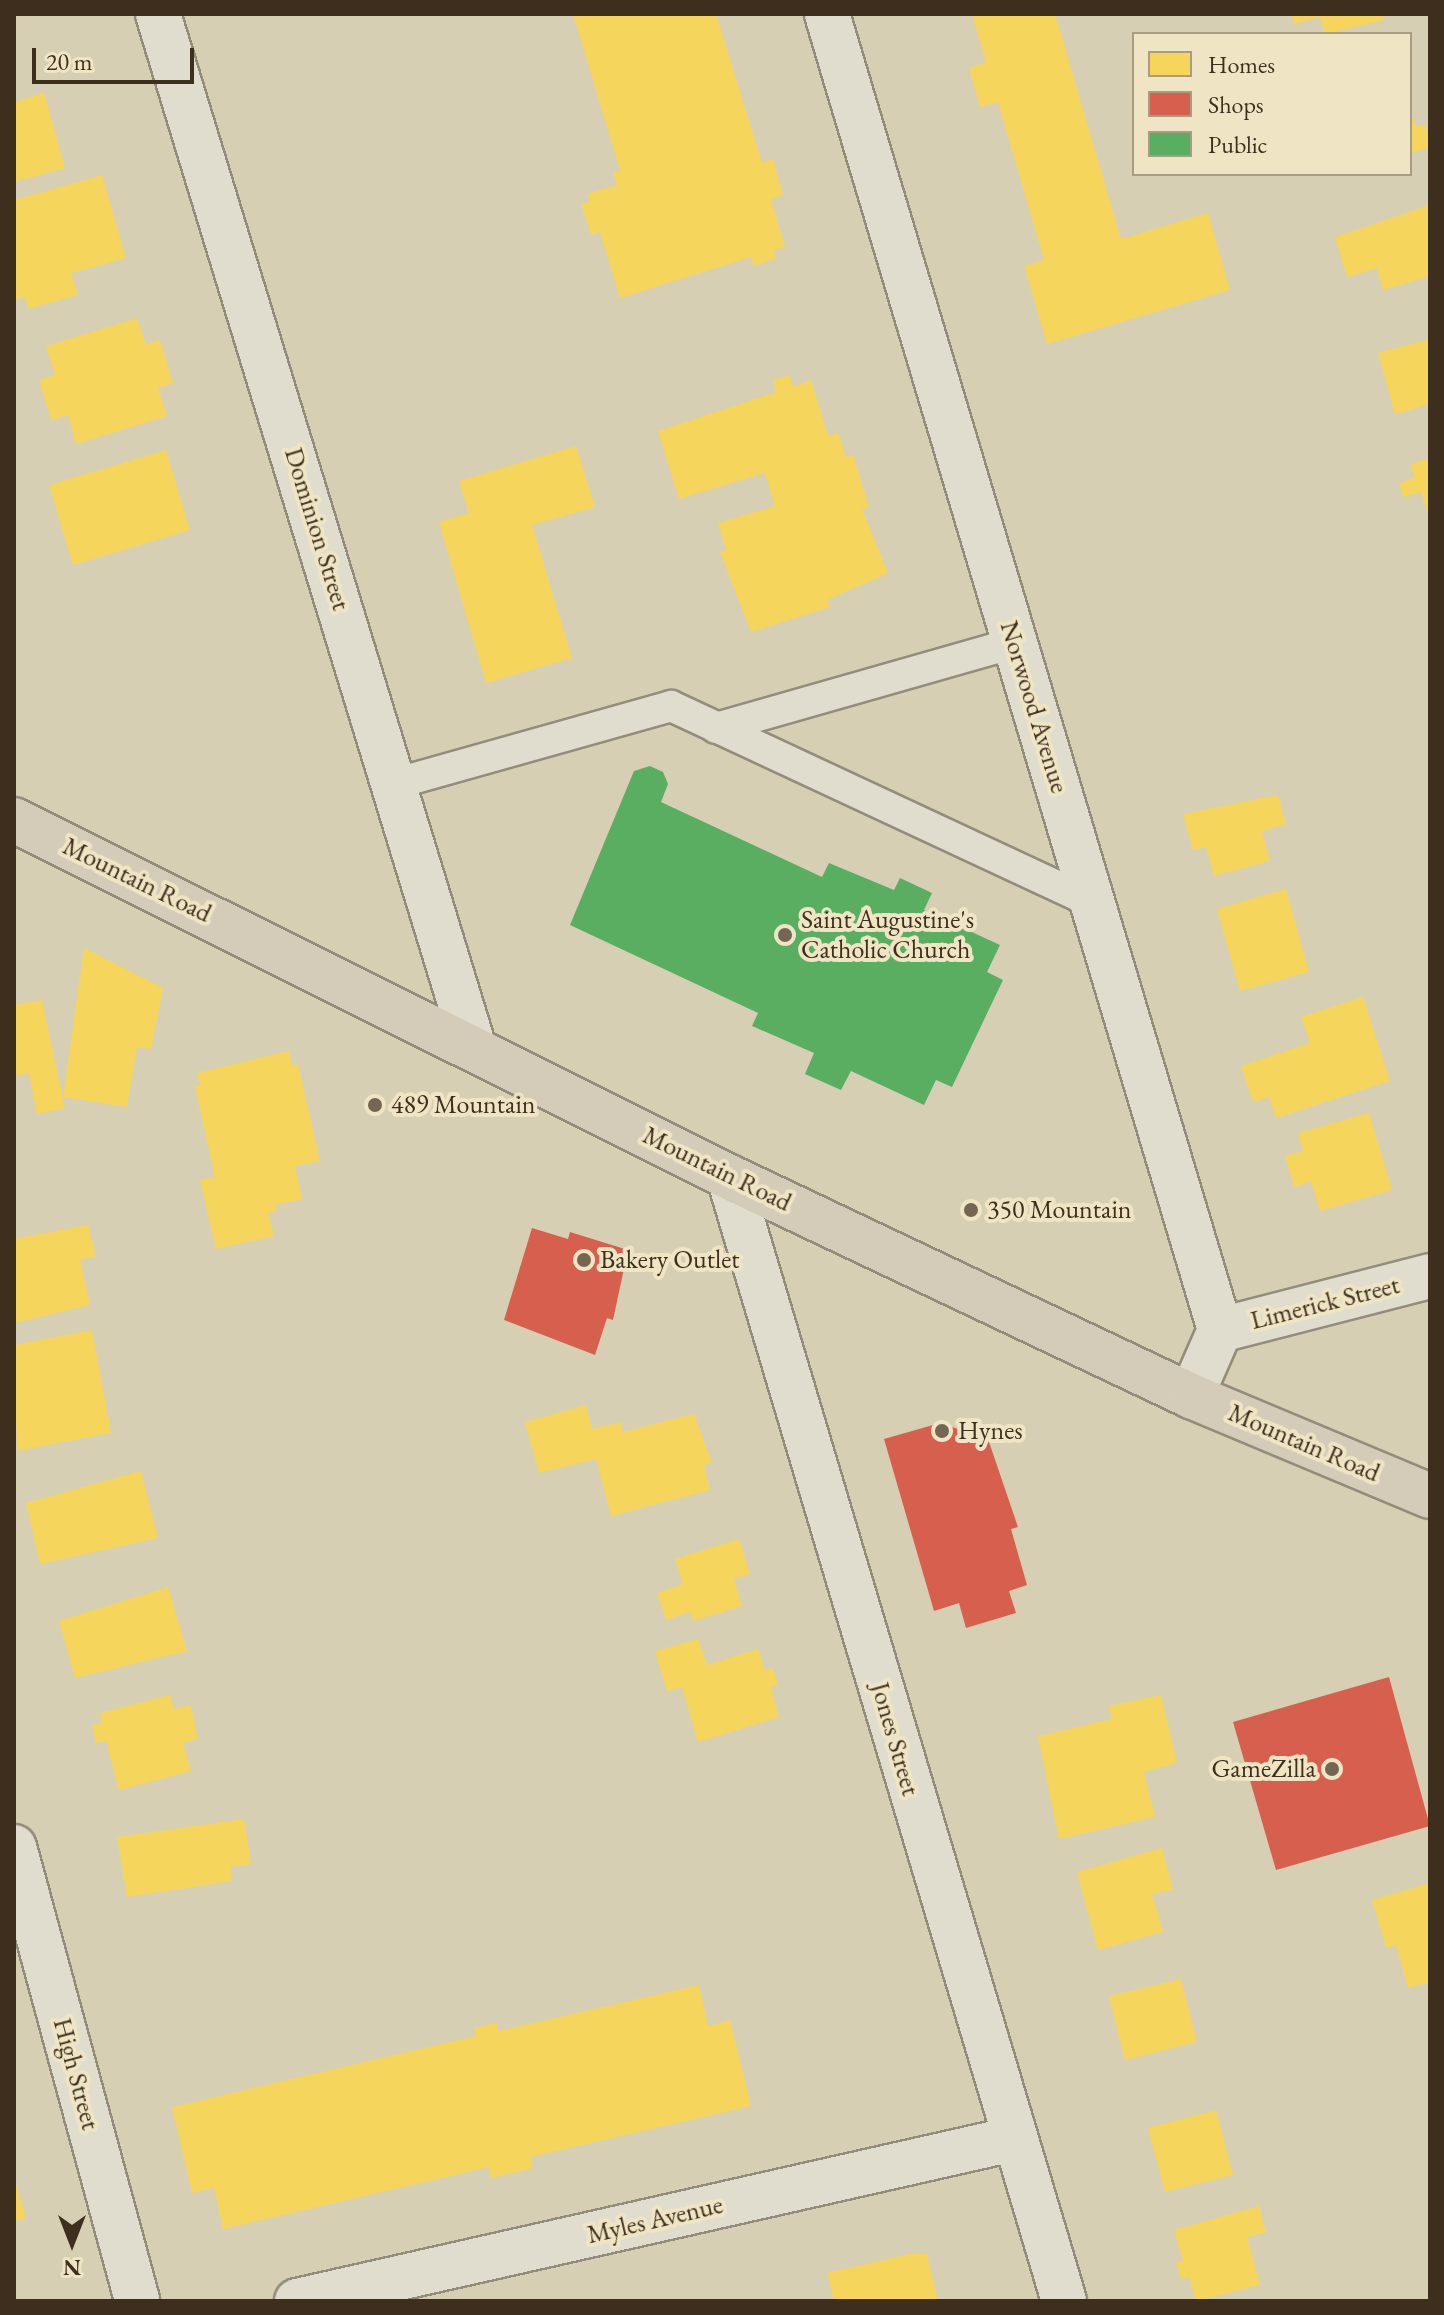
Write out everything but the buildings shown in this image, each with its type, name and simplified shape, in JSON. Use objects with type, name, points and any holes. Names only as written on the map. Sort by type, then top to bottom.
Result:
[{"type":"main road","name":"Mountain Road","points":[[14,820],[473,1045],[729,1177],[1191,1396],[1430,1496]]},
{"type":"street","name":"Dominion Street","points":[[158,14],[473,1045]]},
{"type":"street","name":"Norwood Avenue","points":[[827,14],[1220,1330]]},
{"type":"street","name":"Jones Street","points":[[729,1177],[1013,2139],[1064,2301]]},
{"type":"street","name":"Limerick Street","points":[[1220,1330],[1430,1276]]},
{"type":"street","points":[[1191,1396],[1220,1330]]},
{"type":"street","name":"High Street","points":[[14,1847],[137,2301]]},
{"type":"street","name":"Myles Avenue","points":[[297,2301],[1013,2139]]},
{"type":"lane","points":[[716,728],[1015,643]]},
{"type":"lane","points":[[394,784],[671,706],[1093,903]]},
{"type":"place","name":"Saint Augustine's Catholic Church","points":[[785,935]]},
{"type":"place","name":"489 Mountain","points":[[375,1105]]},
{"type":"place","name":"350 Mountain","points":[[971,1210]]},
{"type":"place","name":"Bakery Outlet","points":[[584,1260]]},
{"type":"place","name":"Hynes","points":[[942,1431]]},
{"type":"place","name":"GameZilla","points":[[1332,1769]]}]
